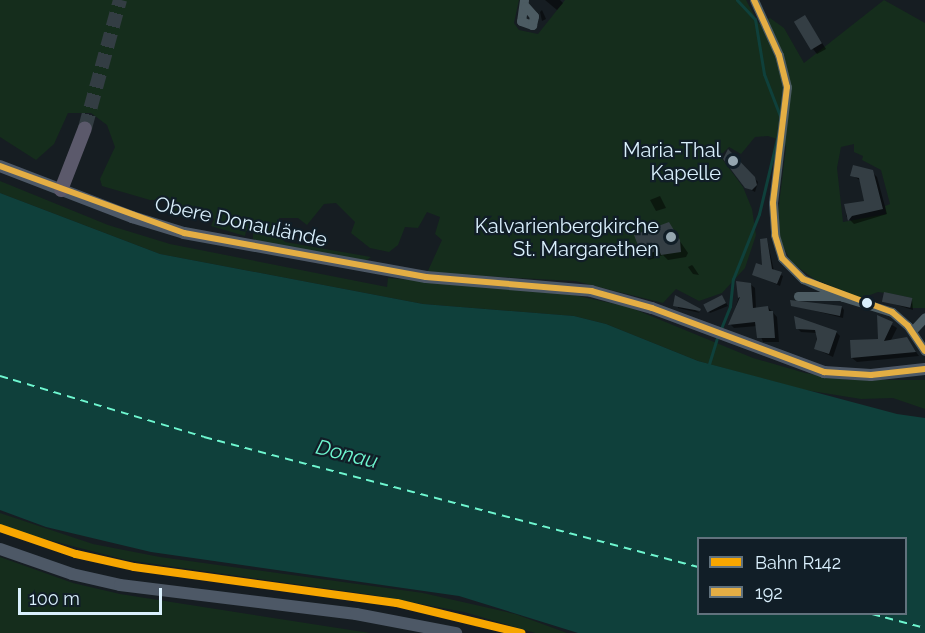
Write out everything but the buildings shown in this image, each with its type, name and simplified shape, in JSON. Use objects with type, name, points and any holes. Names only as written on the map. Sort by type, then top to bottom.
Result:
[{"type":"highway","points":[[61,190],[85,128]]},
{"type":"main road","name":"Obere Donaulände","points":[[0,166],[184,233],[404,273],[545,285],[604,294],[824,372],[871,375],[925,369]]},
{"type":"main road","points":[[0,549],[72,574],[120,585],[356,614],[456,633]]},
{"type":"street","points":[[754,0],[779,55],[787,87],[773,203],[778,248],[792,272],[840,296],[885,308],[912,331],[925,351]]},
{"type":"street","points":[[798,296],[840,296]]},
{"type":"street","points":[[912,331],[925,317]]},
{"type":"shaded area","points":[[0,0],[519,0],[514,23],[519,30],[538,34],[565,0],[746,0],[759,24],[770,18],[784,28],[804,63],[884,0],[925,23],[925,308],[911,308],[912,298],[893,294],[878,292],[862,298],[853,295],[814,279],[791,262],[782,244],[777,221],[786,147],[780,140],[768,136],[755,137],[741,154],[729,147],[720,156],[743,187],[752,209],[756,235],[745,268],[722,293],[699,301],[676,289],[663,303],[575,281],[427,273],[442,240],[435,234],[440,217],[427,212],[418,228],[405,227],[398,245],[389,252],[370,248],[351,233],[355,222],[336,203],[324,204],[307,225],[298,218],[279,218],[278,234],[285,242],[371,257],[364,262],[288,249],[253,239],[253,233],[246,231],[245,236],[211,226],[214,219],[198,210],[166,211],[170,199],[150,200],[102,186],[100,179],[115,147],[107,125],[91,113],[68,113],[54,144],[36,160],[0,137]],"holes":[[[854,144],[854,152],[863,156],[862,160],[881,170],[890,204],[885,206],[886,214],[843,222],[837,168],[841,147]]]},
{"type":"shaded area","points":[[0,181],[108,225],[170,244],[387,287],[388,278],[569,294],[629,307],[753,358],[805,373],[849,380],[925,380],[925,409],[893,398],[861,399],[805,390],[698,361],[606,324],[574,316],[423,304],[160,254],[0,193]]},
{"type":"shaded area","points":[[0,513],[93,544],[160,557],[423,593],[515,614],[567,633],[535,633],[464,612],[373,595],[126,560],[26,534],[0,524]]},
{"type":"shaded area","points":[[0,557],[73,583],[120,594],[370,633],[0,633]]},
{"type":"water","name":"Donau","points":[[0,193],[160,254],[423,304],[574,316],[606,324],[698,361],[897,414],[925,418],[925,633],[578,633],[459,596],[151,552],[46,527],[0,510]]},
{"type":"waterway","points":[[737,0],[755,19],[764,74],[780,116]]},
{"type":"waterway","points":[[720,331],[730,306],[733,279],[759,214],[778,134]]},
{"type":"waterway","points":[[709,364],[717,337]]},
{"type":"ferry route","points":[[0,376],[204,437],[697,567]]},
{"type":"ferry route","points":[[876,615],[925,628]]},
{"type":"tunnel","points":[[85,128],[120,0]]},
{"type":"rail line","name":"R142","points":[[0,528],[76,554],[134,567],[397,603],[521,633]]},
{"type":"transit line","name":"192","points":[[754,0],[779,55],[787,87],[773,203],[775,235],[782,258],[803,279],[892,312],[908,326],[925,351]]},
{"type":"transit line","name":"192","points":[[0,166],[184,233],[426,277],[591,291],[652,308],[824,372],[871,375],[925,369]]},
{"type":"place","name":"Maria-Thal Kapelle","points":[[733,161]]},
{"type":"place","name":"Kalvarienbergkirche St. Margarethen","points":[[671,237]]}]
